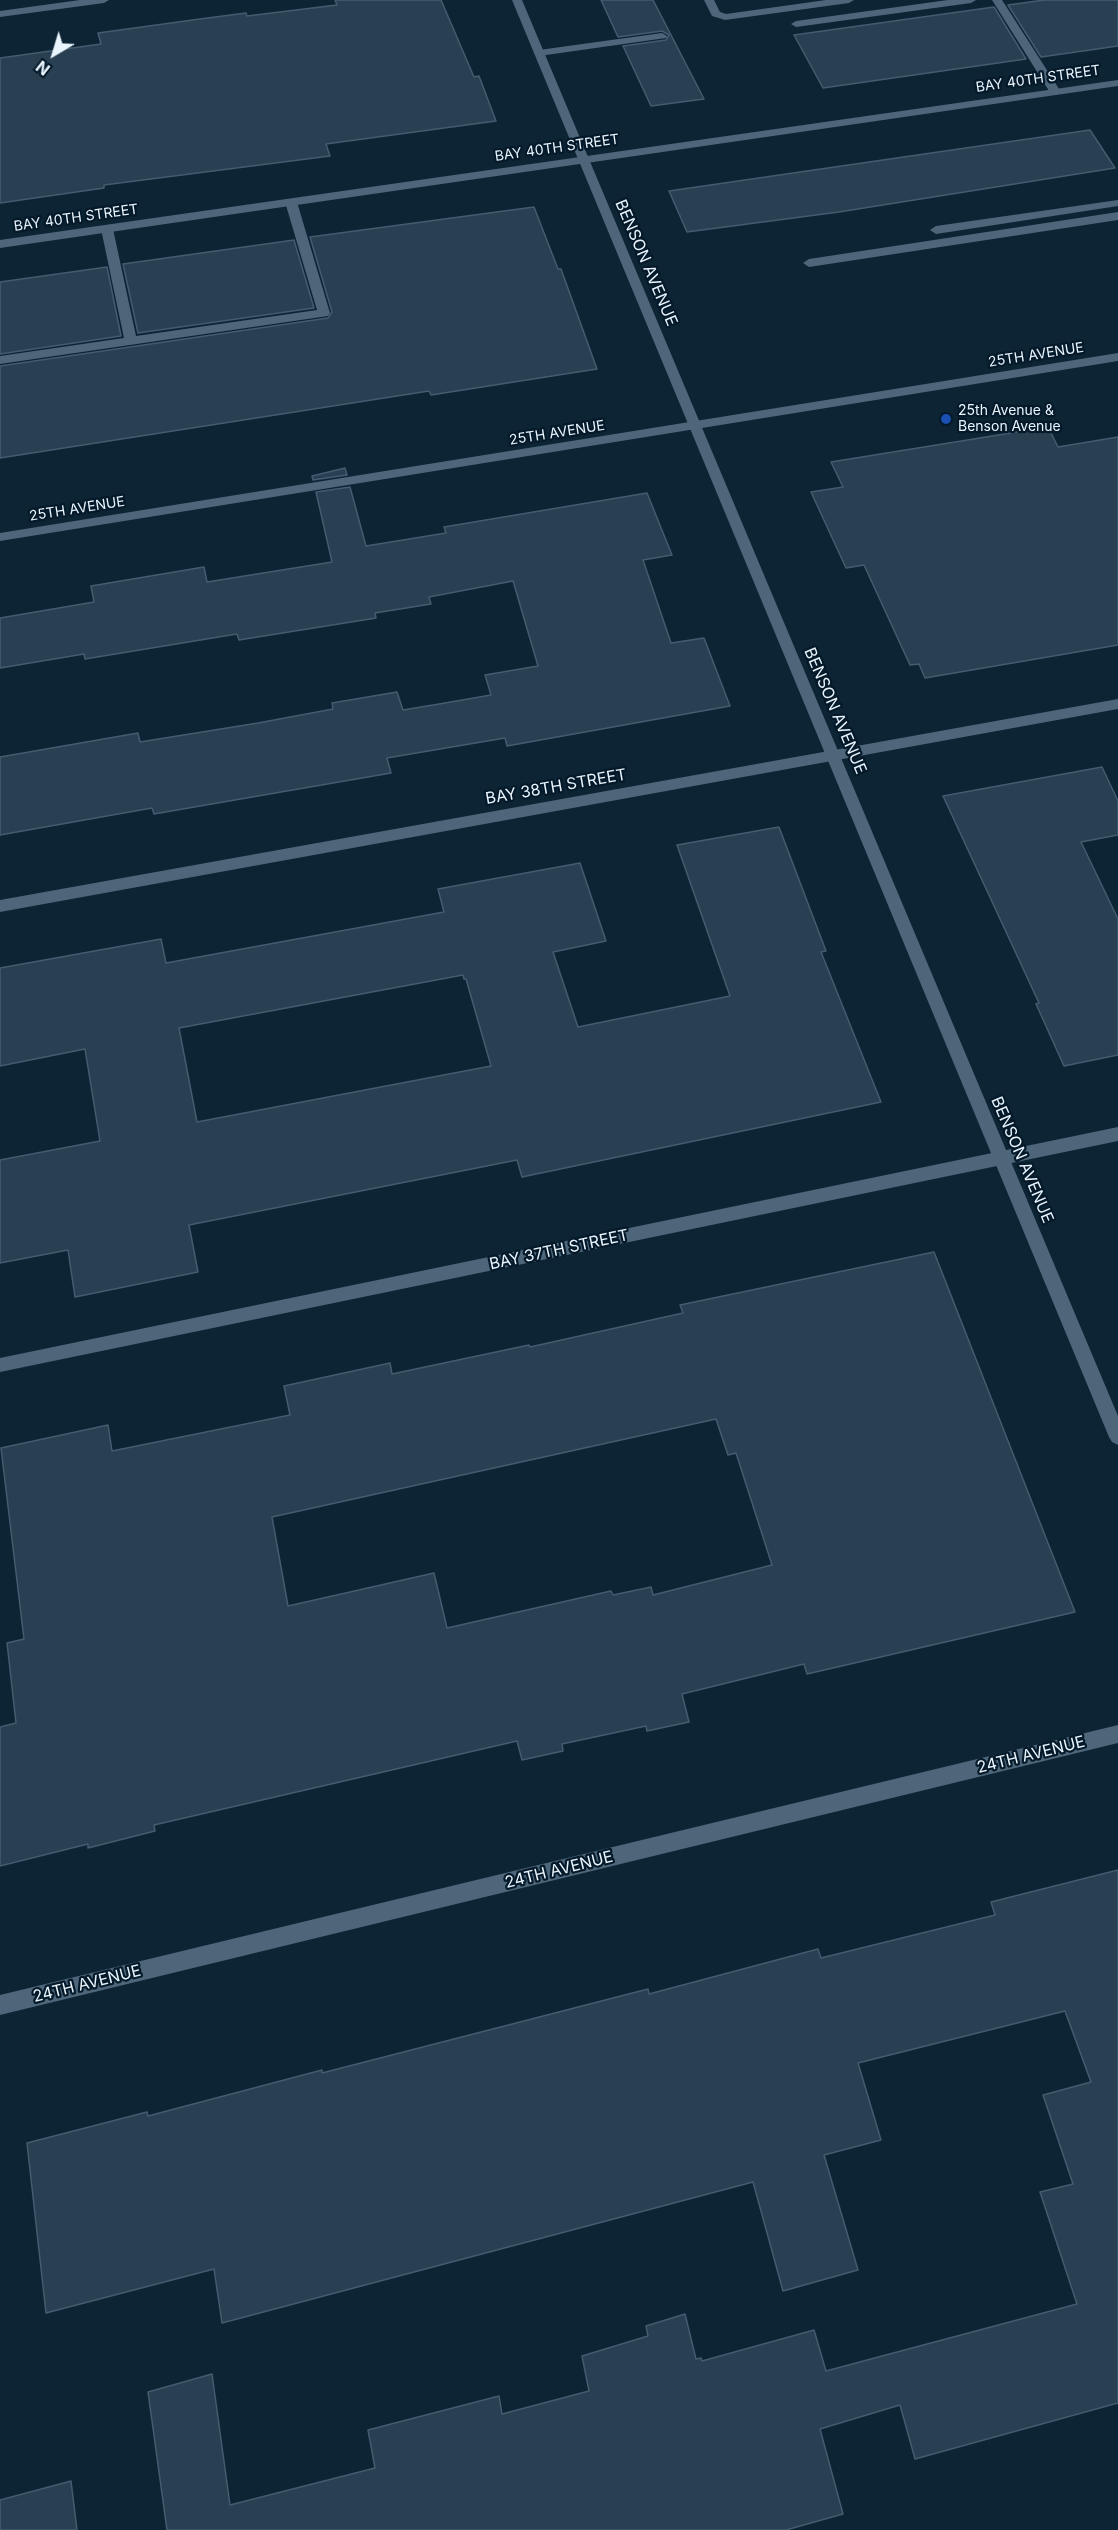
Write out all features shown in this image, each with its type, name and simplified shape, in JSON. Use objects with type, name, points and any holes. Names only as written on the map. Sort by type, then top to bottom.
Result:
[{"type":"street","points":[[0,14],[104,0]]},
{"type":"street","name":"BENSON AVENUE","points":[[517,0],[1118,1437]]},
{"type":"street","points":[[709,0],[716,14],[726,17],[849,0]]},
{"type":"street","points":[[796,24],[971,0]]},
{"type":"street","points":[[997,0],[1055,92]]},
{"type":"street","points":[[539,53],[662,36]]},
{"type":"street","name":"BAY 40TH STREET","points":[[0,244],[1118,83]]},
{"type":"street","points":[[0,360],[324,313],[291,202]]},
{"type":"street","points":[[936,230],[1118,203]]},
{"type":"street","points":[[809,263],[1118,216]]},
{"type":"street","points":[[107,229],[131,340]]},
{"type":"street","name":"25TH AVENUE","points":[[0,537],[1118,357]]},
{"type":"street","name":"BAY 38TH STREET","points":[[0,906],[1118,704]]},
{"type":"street","name":"BAY 37TH STREET","points":[[0,1365],[1118,1134]]},
{"type":"street","name":"24TH AVENUE","points":[[0,2006],[1118,1734]]},
{"type":"building","points":[[335,0],[441,0],[474,77],[479,76],[496,121],[326,144],[330,156],[104,185],[104,188],[0,203],[0,58],[101,44],[98,33],[246,13],[247,16],[337,5]]},
{"type":"building","points":[[601,0],[653,0],[704,99],[651,106],[623,46],[666,40],[669,35],[662,31],[618,37]]},
{"type":"building","points":[[1044,0],[1118,0],[1118,46],[1041,57],[1008,5]]},
{"type":"building","points":[[994,7],[1026,59],[823,88],[794,35]]},
{"type":"building","points":[[1090,130],[1115,168],[839,212],[687,232],[669,191]]},
{"type":"building","points":[[534,207],[558,269],[561,269],[597,369],[431,395],[429,391],[0,458],[0,366],[328,318],[332,312],[310,237]]},
{"type":"building","points":[[294,240],[314,308],[138,333],[123,264]]},
{"type":"building","points":[[107,267],[121,336],[0,354],[0,282]]},
{"type":"building","points":[[1048,427],[1058,447],[1118,437],[1118,645],[925,678],[919,664],[910,665],[864,565],[846,568],[811,492],[843,487],[831,462]]},
{"type":"building","points":[[345,468],[347,475],[313,480],[312,476]]},
{"type":"building","points":[[350,487],[366,546],[446,533],[444,527],[647,493],[672,555],[643,560],[671,643],[704,638],[730,706],[507,746],[505,738],[387,758],[391,773],[154,814],[152,808],[0,835],[0,757],[138,733],[140,742],[258,723],[333,709],[332,703],[397,692],[403,710],[445,703],[491,695],[485,675],[538,666],[513,581],[429,597],[431,604],[375,613],[376,618],[239,640],[237,634],[85,659],[84,654],[0,668],[0,618],[94,602],[91,586],[204,567],[207,582],[332,562],[316,492]]},
{"type":"building","points":[[1102,767],[1118,801],[1118,835],[1081,842],[1118,919],[1118,1055],[1064,1066],[1036,1004],[1039,1003],[943,796]]},
{"type":"building","points":[[779,827],[826,951],[821,952],[881,1102],[522,1177],[517,1160],[189,1225],[198,1272],[75,1297],[68,1250],[0,1263],[0,1160],[100,1141],[85,1049],[0,1066],[0,968],[161,939],[166,963],[444,912],[438,889],[580,863],[606,941],[553,952],[578,1027],[730,996],[677,845]],"holes":[[[463,975],[466,979],[491,1066],[197,1122],[179,1028]]]},
{"type":"building","points":[[934,1252],[1075,1612],[807,1674],[804,1664],[682,1694],[689,1722],[647,1731],[646,1726],[562,1744],[563,1751],[522,1760],[517,1741],[154,1825],[155,1831],[88,1848],[88,1844],[0,1866],[0,1727],[16,1723],[7,1643],[24,1639],[1,1448],[108,1425],[112,1451],[290,1415],[284,1386],[390,1363],[392,1374],[529,1345],[530,1347],[683,1313],[680,1305]],"holes":[[[716,1419],[728,1455],[736,1453],[772,1565],[653,1595],[651,1587],[613,1595],[611,1591],[447,1628],[434,1573],[288,1606],[272,1517]]]},
{"type":"building","points":[[1118,1870],[1118,2403],[915,2459],[900,2405],[820,2429],[843,2514],[786,2530],[167,2530],[148,2392],[212,2374],[230,2505],[375,2468],[368,2430],[499,2396],[502,2414],[589,2391],[582,2356],[648,2336],[646,2326],[685,2314],[696,2359],[701,2358],[702,2361],[814,2330],[826,2371],[1077,2304],[1040,2192],[1073,2184],[1043,2095],[1091,2082],[1065,2011],[858,2063],[881,2140],[824,2155],[858,2270],[783,2291],[753,2182],[222,2323],[214,2269],[46,2313],[27,2143],[147,2112],[148,2116],[322,2070],[322,2073],[648,1989],[649,1994],[818,1949],[821,1958],[995,1915],[991,1902]]},
{"type":"building","points":[[71,2481],[77,2530],[0,2530],[0,2500]]},
{"type":"place","name":"25th Avenue & Benson Avenue","points":[[946,419]]}]
